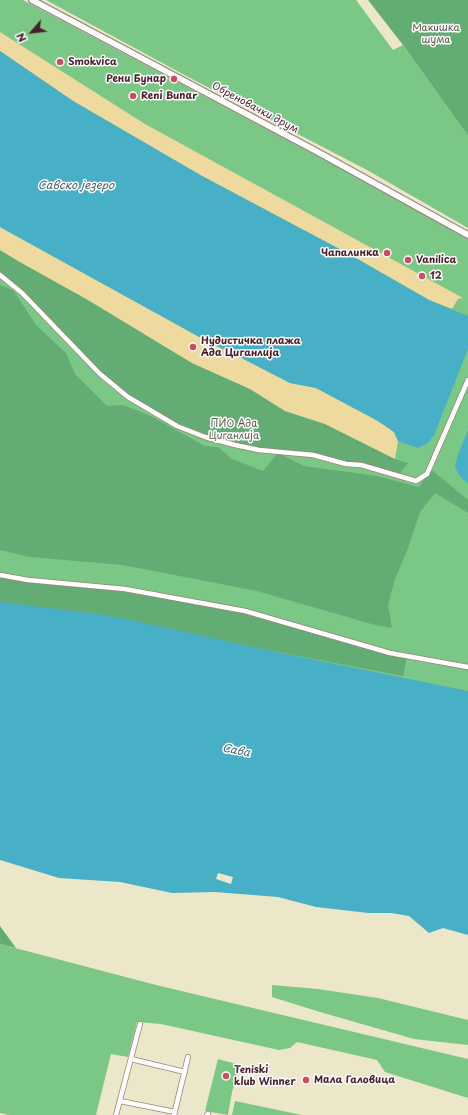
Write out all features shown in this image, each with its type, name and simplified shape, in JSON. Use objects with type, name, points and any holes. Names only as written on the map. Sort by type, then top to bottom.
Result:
[{"type":"street","name":"Обреновачки друм","points":[[32,0],[316,151],[468,235]]},
{"type":"street","points":[[0,275],[22,293],[100,374],[128,397],[177,426],[205,437],[235,445],[259,450],[314,455],[346,464],[361,465],[416,481],[427,474],[468,380]]},
{"type":"street","points":[[0,575],[28,580],[126,589],[249,612],[390,653],[468,668]]},
{"type":"street","points":[[116,1115],[140,1024]]},
{"type":"street","points":[[120,1101],[174,1114],[188,1057]]},
{"type":"street","points":[[131,1059],[185,1072]]},
{"type":"green space","name":"ПИО Ада Циганлија","points":[[0,0],[23,0],[329,162],[468,239],[468,713],[0,621]]},
{"type":"green space","points":[[46,0],[356,0],[393,50],[403,45],[468,136],[468,228],[367,170],[190,78]]},
{"type":"green space","name":"Макишка шума","points":[[368,0],[468,0],[468,136],[403,45]]},
{"type":"green space","points":[[0,250],[88,300],[192,363],[250,389],[285,411],[325,424],[395,459],[408,463],[398,476],[326,458],[241,447],[177,426],[120,391],[30,301],[0,275]]},
{"type":"green space","points":[[0,285],[13,290],[36,325],[66,353],[75,374],[107,406],[123,405],[151,416],[205,446],[218,447],[232,459],[263,471],[278,453],[304,466],[377,476],[419,487],[429,472],[433,471],[468,500],[468,513],[435,493],[420,512],[408,548],[395,579],[388,605],[392,628],[375,625],[257,591],[123,565],[30,557],[0,550]]},
{"type":"green space","points":[[0,575],[125,589],[253,613],[407,657],[403,676],[262,649],[98,614],[2,603],[0,602]]},
{"type":"green space","points":[[0,926],[16,948],[0,944]]},
{"type":"green space","points":[[0,944],[156,985],[468,1059],[468,1098],[385,1072],[377,1060],[297,1042],[290,1048],[279,1050],[161,1024],[137,1022],[128,1057],[111,1054],[96,1115],[9,1115],[0,1113]]},
{"type":"green space","points":[[272,985],[318,989],[378,998],[468,1020],[468,1045],[414,1039],[320,1012],[272,997]]},
{"type":"green space","points":[[218,1059],[240,1065],[232,1092],[228,1115],[205,1111]]},
{"type":"green space","points":[[235,1101],[302,1115],[232,1115]]},
{"type":"sand","points":[[0,32],[145,124],[463,298],[458,299],[452,309],[429,300],[347,253],[202,176],[73,101],[0,51]]},
{"type":"sand","name":"Нудистичка плажа Ада Циганлија","points":[[0,227],[212,344],[290,383],[316,388],[378,421],[394,432],[398,441],[395,459],[325,424],[285,411],[250,389],[192,363],[88,300],[18,261],[0,250]]},
{"type":"water","name":"Савско језеро","points":[[0,51],[73,101],[202,176],[347,253],[429,300],[468,316],[468,349],[434,435],[428,443],[418,448],[398,441],[394,432],[378,421],[316,388],[290,383],[212,344],[0,227]]},
{"type":"water","points":[[468,430],[468,484],[459,475],[455,466]]},
{"type":"water","name":"Сава","points":[[0,602],[98,614],[468,691],[468,935],[443,928],[429,933],[409,916],[391,913],[368,913],[316,907],[278,897],[215,892],[172,893],[120,882],[59,878],[0,860]]},
{"type":"pier","points":[[218,873],[233,877],[231,884],[216,879]]},
{"type":"place","name":"Smokvica","points":[[60,62]]},
{"type":"place","name":"Рени Бунар","points":[[174,79]]},
{"type":"place","name":"Reni Bunar","points":[[133,96]]},
{"type":"place","name":"Чапалинка","points":[[387,253]]},
{"type":"place","name":"Vanilica","points":[[408,260]]},
{"type":"place","name":"12","points":[[422,276]]},
{"type":"place","name":"Нудистичка плажа Ада Циганлија","points":[[193,347]]},
{"type":"place","name":"Teniski klub Winner","points":[[226,1076]]},
{"type":"place","name":"Мала Галовица","points":[[306,1080]]}]
